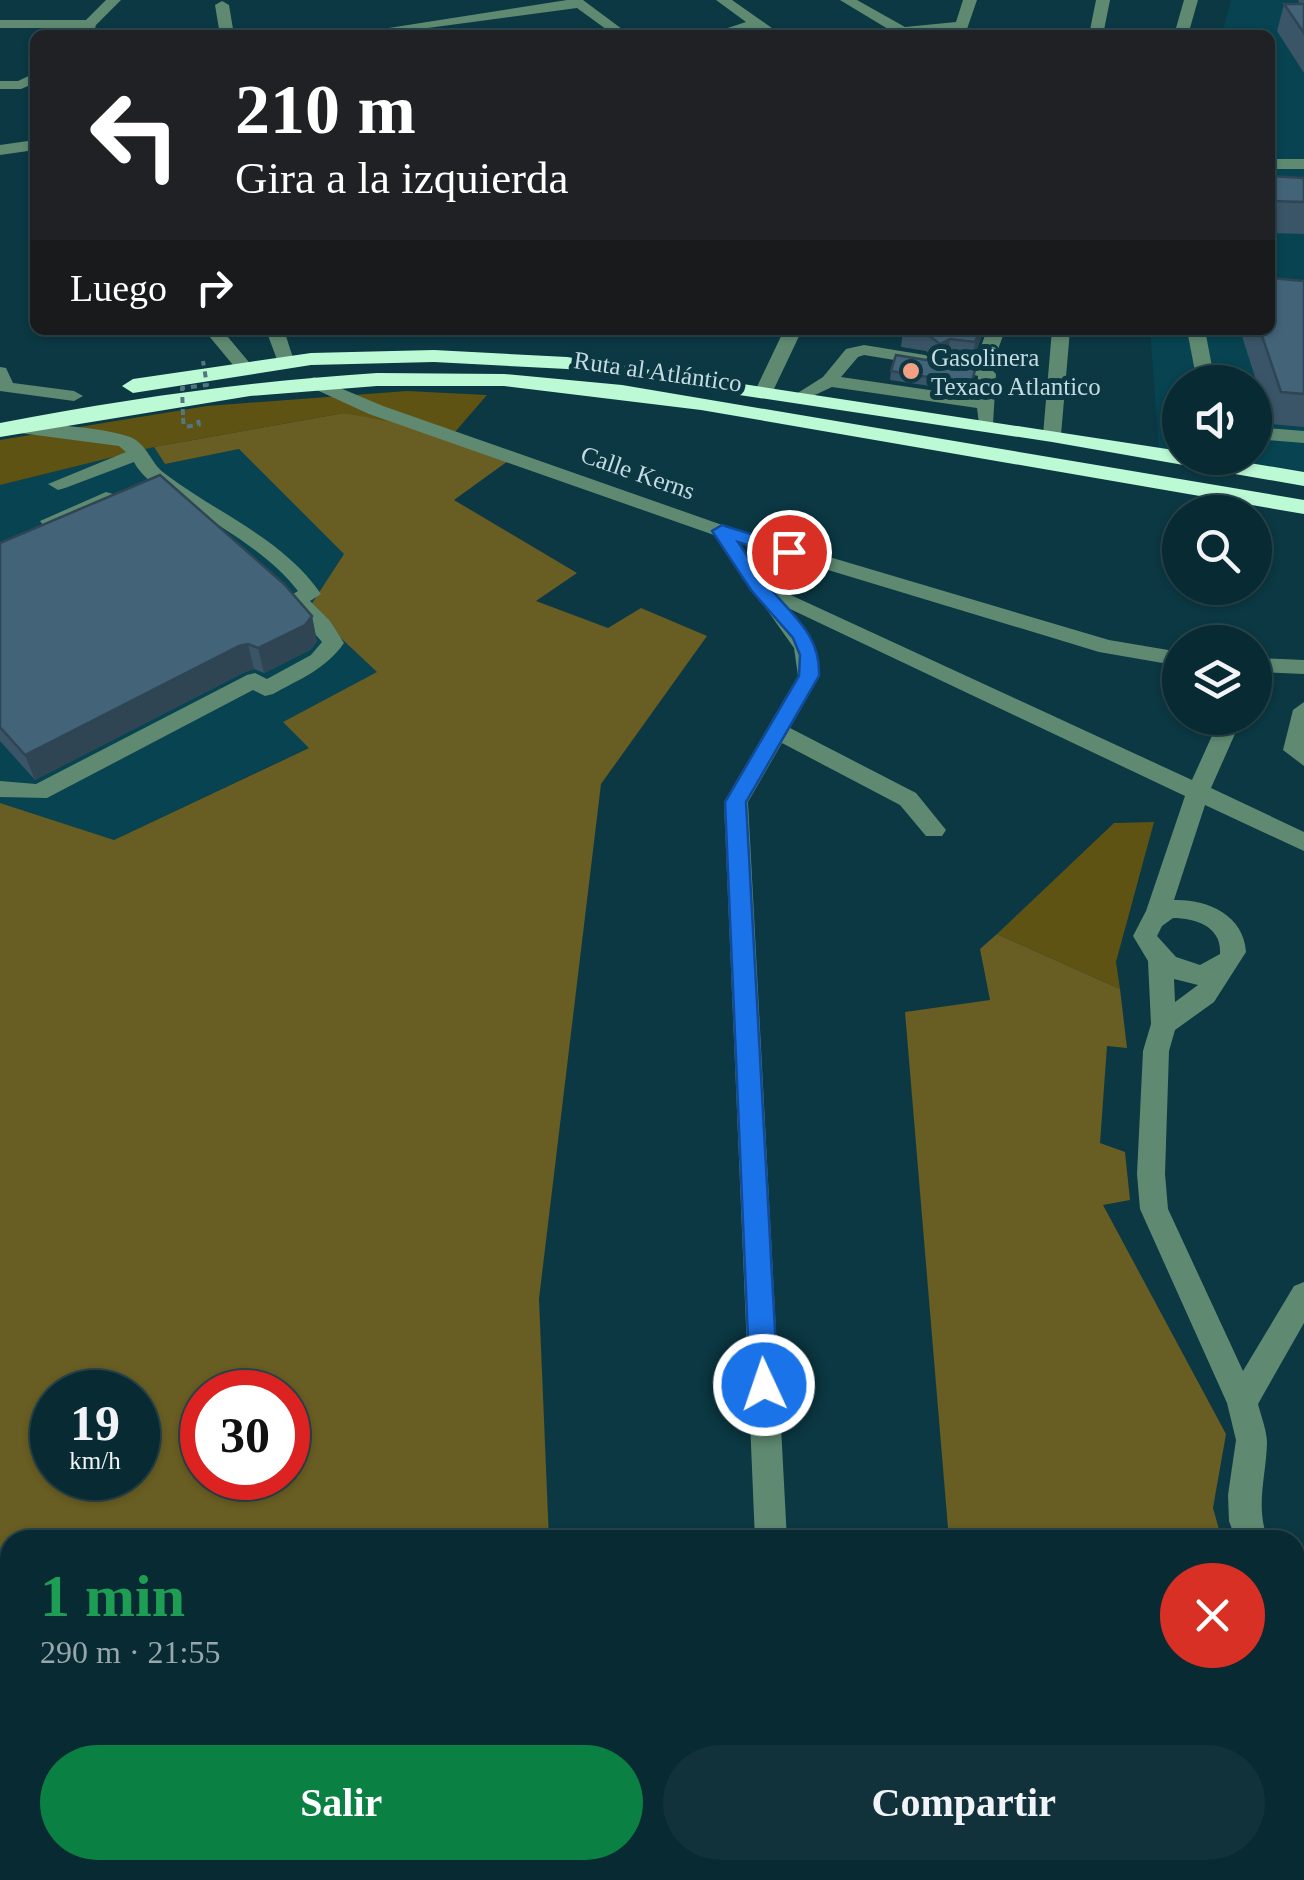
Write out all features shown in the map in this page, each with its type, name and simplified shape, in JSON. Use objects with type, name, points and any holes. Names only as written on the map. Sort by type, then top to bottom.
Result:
[{"type":"highway","name":"Ruta al Atlántico","points":[[4,422],[74,396],[285,361],[504,358],[567,362],[802,396],[986,415],[1052,436],[1304,479]]},
{"type":"highway","name":"Ruta al Atlántico","points":[[4,422],[314,382],[434,378],[564,385],[794,419],[1304,506]]},
{"type":"street","points":[[0,24],[88,29],[114,0]]},
{"type":"street","points":[[728,3],[761,0]]},
{"type":"street","points":[[847,0],[901,30]]},
{"type":"street","points":[[930,30],[962,26],[970,0]]},
{"type":"street","points":[[1097,30],[1103,0]]},
{"type":"street","points":[[1182,30],[1191,0]]},
{"type":"street","points":[[382,30],[434,18],[576,2],[615,30]]},
{"type":"street","points":[[728,3],[768,30]]},
{"type":"street","points":[[222,6],[226,30]]},
{"type":"street","points":[[731,30],[758,23]]},
{"type":"street","points":[[0,85],[21,85],[30,80]]},
{"type":"street","points":[[0,150],[30,146]]},
{"type":"street","points":[[1275,164],[1304,164]]},
{"type":"street","points":[[218,335],[244,367]]},
{"type":"street","points":[[277,335],[285,361]]},
{"type":"street","points":[[764,390],[791,335]]},
{"type":"street","points":[[882,353],[890,335]]},
{"type":"street","points":[[982,370],[994,335]]},
{"type":"street","points":[[1052,436],[1060,335]]},
{"type":"street","points":[[1197,335],[1203,365]]},
{"type":"street","points":[[802,396],[829,381],[852,353],[925,360]]},
{"type":"street","points":[[829,381],[986,415],[987,374],[947,364]]},
{"type":"street","points":[[0,373],[6,388],[74,396]]},
{"type":"street","name":"Calle Kerns","points":[[314,382],[376,410],[722,531],[1107,647],[1162,656]]},
{"type":"street","points":[[4,422],[124,441],[140,453],[146,467],[139,484]]},
{"type":"street","points":[[1272,434],[1304,437]]},
{"type":"street","points":[[58,484],[140,453]]},
{"type":"street","points":[[0,789],[40,792],[255,680],[265,690],[319,660],[333,643],[323,626],[295,599],[311,594],[298,576],[222,516],[139,484],[50,522]]},
{"type":"street","points":[[722,531],[758,586],[802,636],[810,655],[809,676],[736,802],[771,1530]]},
{"type":"street","points":[[758,586],[1304,842]]},
{"type":"street","points":[[1272,666],[1304,668]]},
{"type":"street","points":[[1304,710],[1294,739],[1294,750],[1304,758]]},
{"type":"street","points":[[778,732],[908,799],[934,830]]},
{"type":"street","points":[[1223,735],[1198,792],[1174,872],[1145,936],[1160,962],[1164,1024],[1156,1051],[1151,1174],[1154,1208],[1242,1402],[1252,1440],[1244,1495],[1248,1530]]},
{"type":"street","points":[[1164,1024],[1205,995],[1232,957],[1234,945],[1218,920],[1174,872]]},
{"type":"street","points":[[1157,914],[1186,909],[1218,920]]},
{"type":"street","points":[[1160,962],[1194,974],[1224,967]]},
{"type":"street","points":[[1242,1402],[1304,1295]]},
{"type":"path","points":[[183,416],[182,388],[207,385],[203,361]]},
{"type":"shaded area","points":[[1231,0],[1304,0],[1304,471],[1272,466],[1272,365],[1162,365],[1162,449],[1159,449],[1150,335],[1275,335],[1275,30],[1223,30]]},
{"type":"shaded area","points":[[407,391],[487,395],[448,440],[344,413],[154,447],[0,485],[0,440],[207,406]]},
{"type":"shaded area","points":[[344,413],[407,425],[508,461],[454,500],[577,573],[536,601],[608,628],[641,608],[707,636],[601,784],[539,1299],[549,1530],[0,1530],[0,803],[114,840],[309,748],[283,722],[377,672],[309,608],[344,554],[239,449],[165,464],[154,447]]},
{"type":"shaded area","points":[[154,447],[165,464],[239,449],[344,554],[378,672],[284,722],[310,747],[114,840],[0,803],[0,485]]},
{"type":"shaded area","points":[[1154,822],[1116,962],[1120,989],[997,934],[1114,823]]},
{"type":"shaded area","points":[[997,934],[1120,989],[1127,1048],[1107,1046],[1100,1143],[1125,1152],[1130,1200],[1103,1205],[1226,1434],[1213,1508],[1219,1530],[948,1530],[905,1012],[990,1000],[980,949]]},
{"type":"building","points":[[1284,4],[1304,4],[1304,33]]},
{"type":"building","points":[[1275,176],[1304,178],[1304,202],[1275,201]]},
{"type":"building","points":[[1275,278],[1304,281],[1304,394],[1281,392],[1262,335],[1275,335]]},
{"type":"building","points":[[928,335],[978,335],[975,342],[950,339],[940,344]]},
{"type":"building","points":[[896,355],[926,360],[936,356],[975,370],[971,384],[891,371]]},
{"type":"building","points":[[160,475],[284,584],[312,616],[305,625],[258,648],[239,646],[25,755],[0,727],[0,543]]},
{"type":"place","name":"Gasolinera Texaco Atlantico","points":[[911,371]]},
{"type":"route","points":[[764,1385],[736,802],[809,676],[810,655],[802,636],[758,586],[722,531],[789,552]]}]
